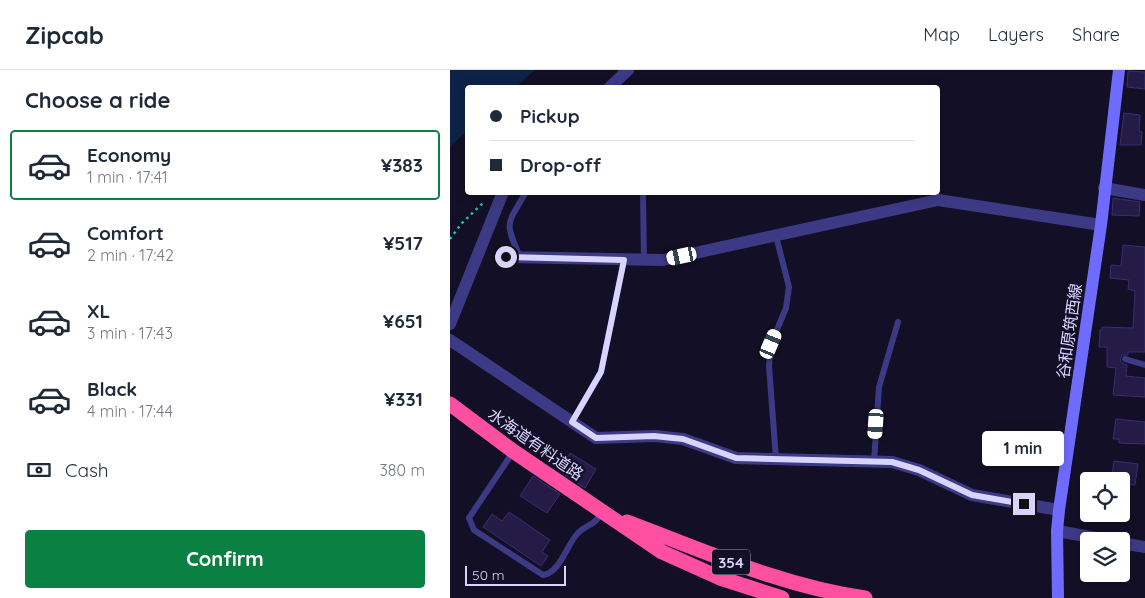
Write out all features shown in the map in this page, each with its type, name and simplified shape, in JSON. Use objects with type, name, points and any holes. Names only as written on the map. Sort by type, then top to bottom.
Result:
[{"type":"highway","name":"水海道有料道路","points":[[450,404],[513,451],[662,552],[720,578],[782,598]]},
{"type":"highway","name":"水海道有料道路","points":[[602,512],[766,575],[815,589],[865,598]]},
{"type":"main road","name":"谷和原筑西線","points":[[1058,598],[1057,531],[1059,510],[1101,225],[1119,70]]},
{"type":"street","points":[[612,85],[628,70]]},
{"type":"street","points":[[1104,188],[1145,195]]},
{"type":"street","points":[[450,324],[503,195]]},
{"type":"street","points":[[506,257],[663,260],[938,200],[1101,225]]},
{"type":"street","points":[[450,340],[596,438],[654,436],[683,439],[736,458],[892,462],[919,470],[972,495],[1059,510]]},
{"type":"street","points":[[1057,531],[1080,535]]},
{"type":"street","points":[[1130,544],[1145,547]]},
{"type":"lane","points":[[520,257],[509,233],[508,222],[524,195]]},
{"type":"lane","points":[[644,195],[644,260]]},
{"type":"lane","points":[[776,236],[789,287],[786,308],[771,344],[769,366],[776,459]]},
{"type":"lane","points":[[572,422],[601,372],[624,260]]},
{"type":"lane","points":[[874,462],[879,387],[898,322]]},
{"type":"lane","points":[[1125,359],[1145,365]]},
{"type":"lane","points":[[513,451],[469,518],[474,530],[543,575],[554,570],[578,533],[597,522],[602,512]]},
{"type":"path","points":[[450,238],[487,198]]},
{"type":"water","points":[[450,70],[535,70],[518,85],[465,85],[465,133],[450,147]]},
{"type":"building","points":[[1128,71],[1145,72],[1145,89],[1127,87]]},
{"type":"building","points":[[1124,113],[1140,115],[1139,131],[1142,132],[1141,145],[1120,145]]},
{"type":"building","points":[[1113,198],[1140,202],[1139,216],[1112,215]]},
{"type":"building","points":[[1123,245],[1145,247],[1145,352],[1128,352],[1128,355],[1122,355],[1120,360],[1127,365],[1126,376],[1145,378],[1145,397],[1113,395],[1116,368],[1107,367],[1107,347],[1099,347],[1100,330],[1102,330],[1102,327],[1133,328],[1135,291],[1128,289],[1129,280],[1110,278],[1111,265],[1121,266]]},
{"type":"building","points":[[1116,419],[1145,422],[1145,444],[1119,443],[1119,439],[1113,439]]},
{"type":"building","points":[[570,453],[596,469],[585,488],[559,471]]},
{"type":"building","points":[[1114,461],[1138,464],[1135,485],[1130,484],[1130,472],[1112,472]]},
{"type":"building","points":[[533,476],[560,494],[547,513],[520,496]]},
{"type":"building","points":[[509,512],[550,540],[542,552],[548,556],[541,566],[483,527],[492,514],[502,521]]},
{"type":"route","points":[[506,257],[624,260],[601,372],[572,422],[596,438],[654,436],[683,439],[736,458],[892,462],[919,470],[972,495],[1024,504]]}]
